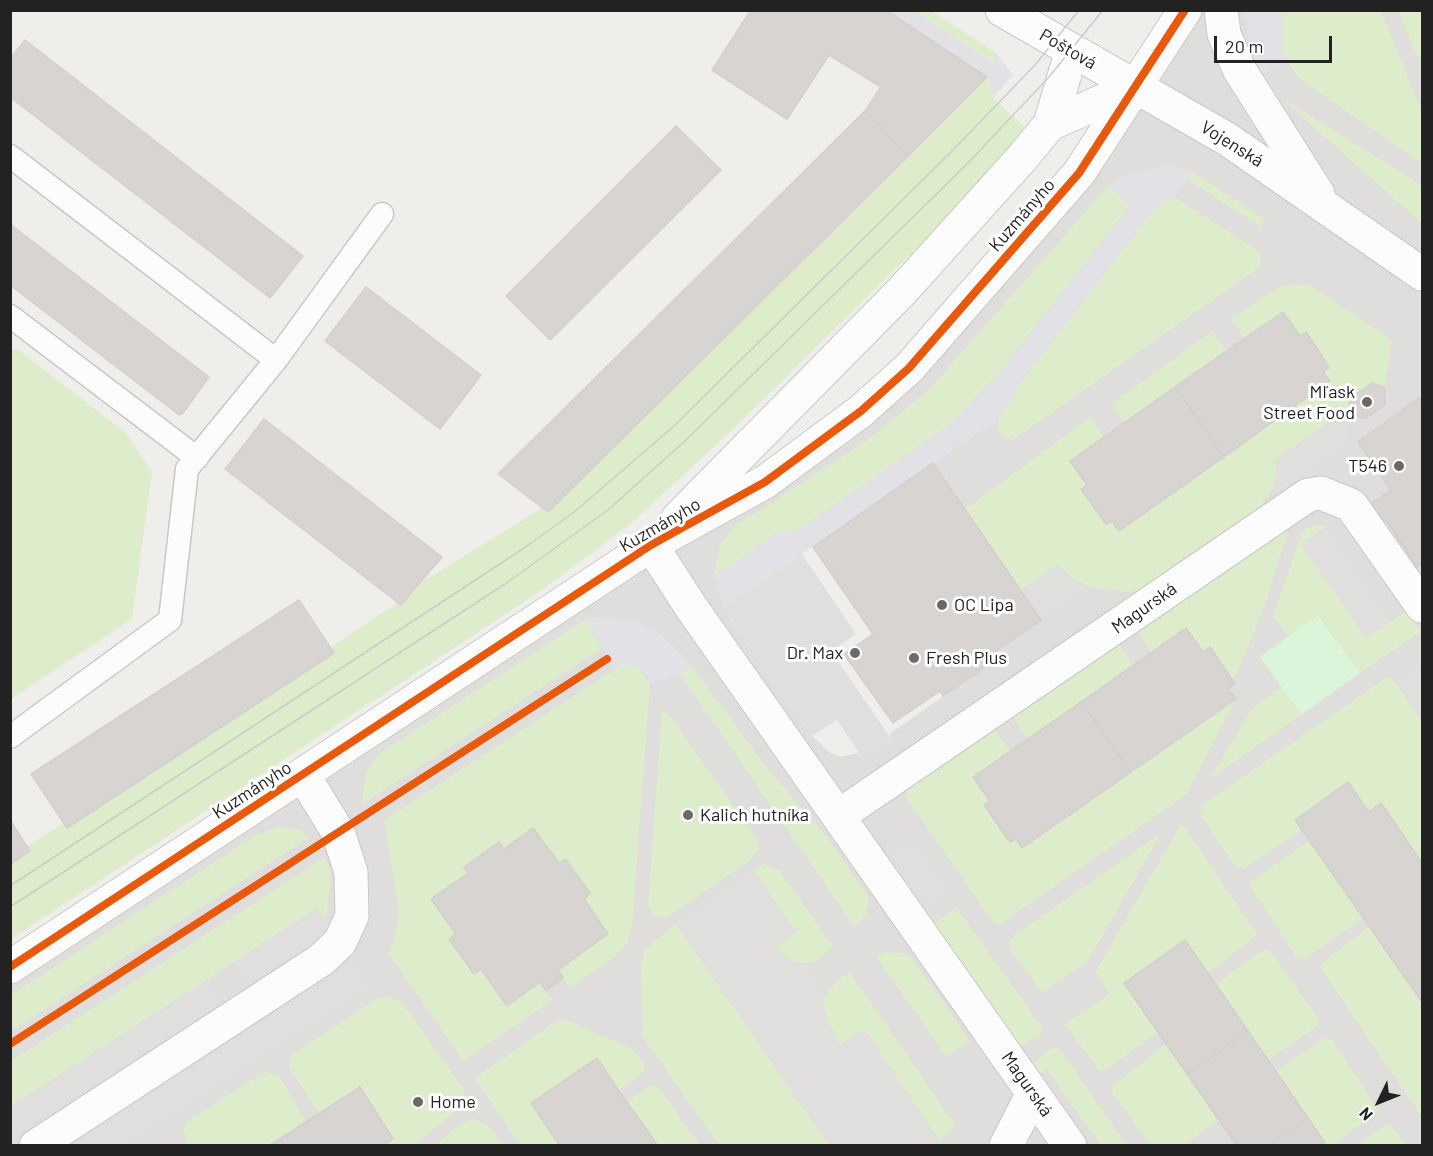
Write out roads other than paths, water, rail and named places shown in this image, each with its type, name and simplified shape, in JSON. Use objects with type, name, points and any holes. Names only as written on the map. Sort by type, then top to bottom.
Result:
[{"type":"street","name":"Poštová","points":[[1002,10],[1135,87]]},
{"type":"street","name":"Kuzmányho","points":[[10,967],[651,545],[765,482],[836,430],[909,368],[1078,174],[1185,10]]},
{"type":"street","name":"Vojenská","points":[[1221,10],[1224,34],[1239,69],[1326,206]]},
{"type":"street","name":"Kuzmányho","points":[[1050,124],[1072,50]]},
{"type":"street","name":"Kuzmányho","points":[[651,545],[902,291],[1050,124],[1135,87]]},
{"type":"street","name":"Vojenská","points":[[1135,87],[1227,139],[1422,274]]},
{"type":"street","name":"Magurská","points":[[840,815],[1308,495],[1321,493],[1351,505],[1422,606]]},
{"type":"street","name":"Magurská","points":[[651,545],[691,606],[840,815],[1070,1146]]},
{"type":"street","name":"Kuzmányho","points":[[36,1146],[321,960],[339,942],[352,916],[351,872],[338,832],[303,775]]},
{"type":"street","points":[[1006,1146],[1033,1094]]},
{"type":"lane","points":[[10,156],[276,360]]},
{"type":"lane","points":[[10,738],[170,620],[187,469],[276,360],[382,214]]},
{"type":"lane","points":[[10,316],[197,458]]},
{"type":"tram line","points":[[10,886],[524,548],[573,513],[673,427],[953,150],[1035,65],[1079,10]]},
{"type":"tram line","points":[[10,907],[505,584],[608,510],[686,440],[967,164],[1049,77],[1103,10]]},
{"type":"place","name":"Mľask Street Food","points":[[1367,402]]},
{"type":"place","name":"T546","points":[[1399,466]]},
{"type":"place","name":"OC Lipa","points":[[942,605]]},
{"type":"place","name":"Dr. Max","points":[[855,653]]},
{"type":"place","name":"Fresh Plus","points":[[914,658]]},
{"type":"place","name":"Kalich hutníka","points":[[688,815]]},
{"type":"place","name":"Home","points":[[418,1102]]}]
